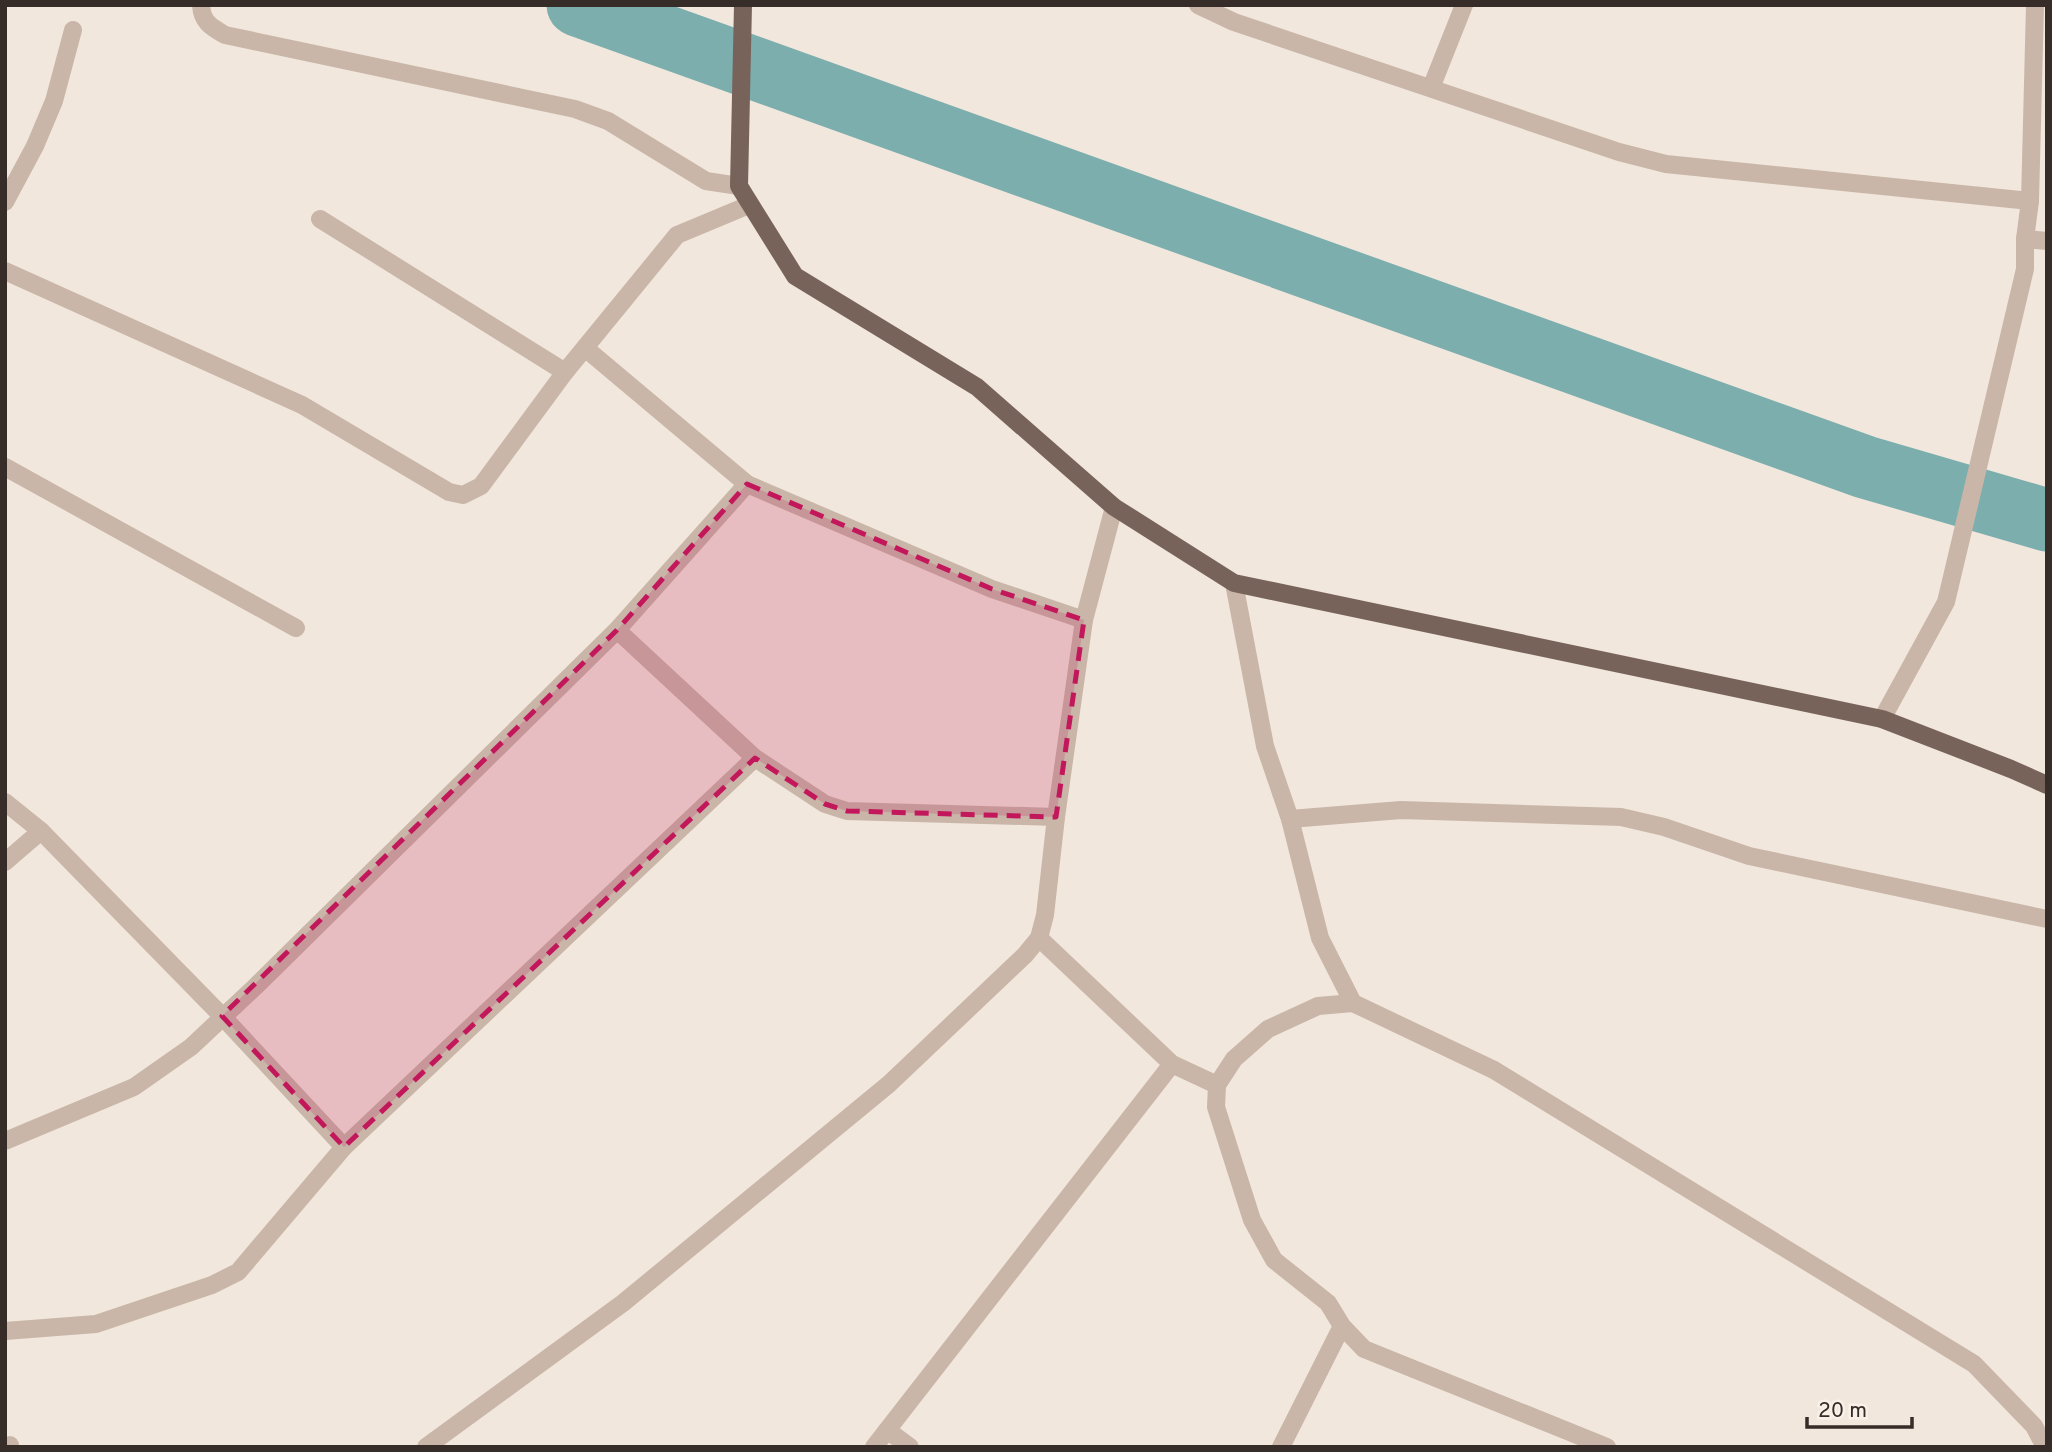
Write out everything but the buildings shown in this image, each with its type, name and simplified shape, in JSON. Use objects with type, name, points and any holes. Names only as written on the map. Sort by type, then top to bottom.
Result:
[{"type":"main road","points":[[743,5],[739,185],[795,276],[977,387],[1114,507],[1234,583],[1882,719],[2047,785]]},
{"type":"street","points":[[201,5],[202,16],[206,22],[225,36],[575,109],[608,121],[706,181],[739,185]]},
{"type":"street","points":[[1198,5],[1234,22],[1619,152],[1666,164],[2030,201]]},
{"type":"street","points":[[1431,88],[1464,5]]},
{"type":"street","points":[[1882,719],[1946,602],[2025,270],[2025,239],[2030,201],[2035,5]]},
{"type":"street","points":[[5,202],[35,146],[54,102],[73,30]]},
{"type":"street","points":[[5,271],[302,405],[449,492],[463,495],[481,486],[565,372],[677,235],[749,205]]},
{"type":"street","points":[[320,219],[565,372]]},
{"type":"street","points":[[2025,239],[2047,241]]},
{"type":"street","points":[[585,348],[747,484],[992,589],[1084,620]]},
{"type":"street","points":[[5,467],[296,628]]},
{"type":"street","points":[[5,1141],[134,1087],[191,1047],[257,986],[617,630],[747,484]]},
{"type":"street","points":[[426,1447],[623,1303],[878,1093],[1025,955],[1039,938],[1045,915],[1084,620],[1114,507]]},
{"type":"street","points":[[1234,583],[1265,746],[1290,819],[1320,938],[1353,1003]]},
{"type":"street","points":[[617,630],[755,758],[825,804],[847,811],[1056,817]]},
{"type":"street","points":[[5,1331],[96,1324],[212,1285],[238,1272],[344,1147],[755,758]]},
{"type":"street","points":[[5,802],[41,831],[222,1016],[344,1147]]},
{"type":"street","points":[[1290,819],[1401,810],[1621,817],[1664,827],[1749,856],[2047,919]]},
{"type":"street","points":[[5,862],[41,831]]},
{"type":"street","points":[[1039,938],[1172,1063],[1217,1085]]},
{"type":"street","points":[[1607,1447],[1364,1349],[1342,1326],[1328,1303],[1274,1260],[1252,1220],[1216,1107],[1217,1085],[1234,1059],[1268,1029],[1318,1006],[1353,1003],[1494,1070],[1974,1364],[2034,1426],[2045,1447]]},
{"type":"street","points":[[874,1447],[1172,1063]]},
{"type":"street","points":[[1281,1447],[1342,1326]]},
{"type":"street","points":[[887,1430],[910,1447]]},
{"type":"highlighted area","points":[[747,484],[992,589],[1084,620],[1056,817],[847,811],[825,804],[755,758],[344,1147],[222,1016],[617,630]]},
{"type":"waterway","points":[[578,5],[1865,467],[2047,520]]}]
